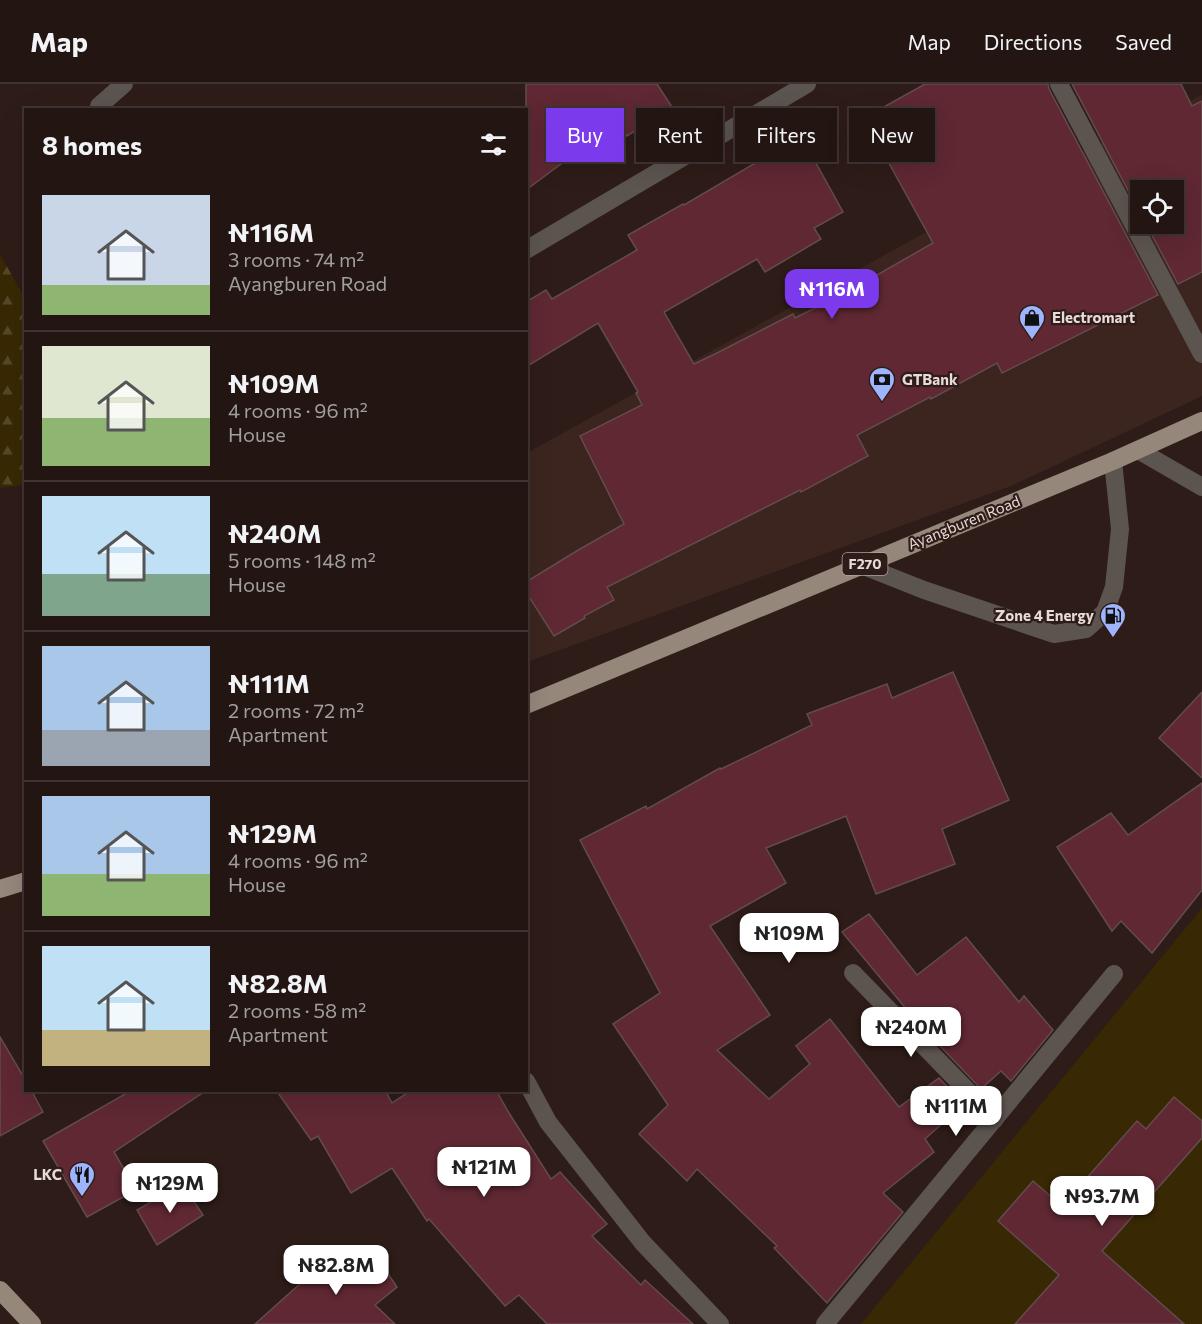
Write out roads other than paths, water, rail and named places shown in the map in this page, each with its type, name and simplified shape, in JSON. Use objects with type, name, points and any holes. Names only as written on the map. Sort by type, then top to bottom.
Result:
[{"type":"main road","name":"Ayangburen Road","points":[[528,704],[1113,461],[1202,421]]},
{"type":"main road","points":[[0,889],[24,882]]},
{"type":"main road","points":[[0,1290],[32,1324]]},
{"type":"street","points":[[99,106],[124,84]]},
{"type":"street","points":[[528,249],[807,84]]},
{"type":"street","points":[[1059,84],[1202,354]]},
{"type":"street","points":[[1138,450],[1202,487]]},
{"type":"street","points":[[861,566],[1054,634],[1086,629],[1105,612],[1114,587],[1120,529],[1113,461]]},
{"type":"street","points":[[853,973],[994,1119]]},
{"type":"street","points":[[825,1324],[1114,974]]},
{"type":"street","points":[[528,1085],[549,1122],[643,1243],[720,1324]]},
{"type":"place","name":"Electromart","points":[[1032,341]]},
{"type":"place","name":"GTBank","points":[[882,403]]},
{"type":"place","name":"Zone 4 Energy","points":[[1113,639]]},
{"type":"place","name":"LKC","points":[[82,1198]]}]
